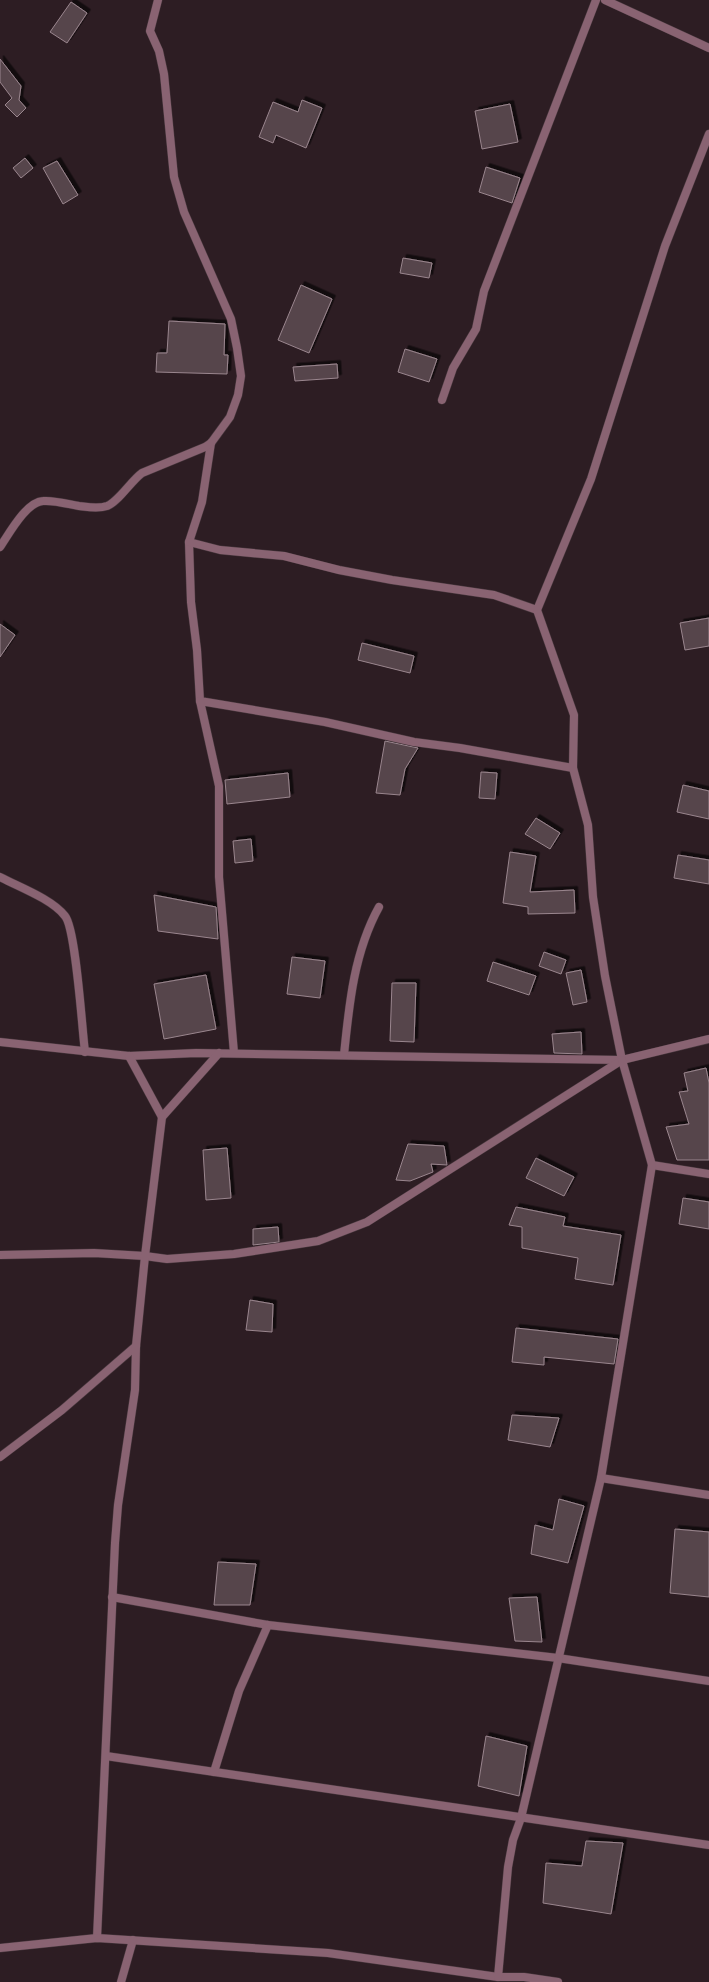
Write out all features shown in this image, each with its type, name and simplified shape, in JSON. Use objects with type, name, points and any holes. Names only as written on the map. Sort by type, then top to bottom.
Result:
[{"type":"street","points":[[0,547],[22,514],[38,502],[46,501],[93,508],[111,504],[134,479],[142,473],[205,447],[211,443],[225,426],[235,406],[239,388],[240,368],[231,320],[184,212],[174,177],[164,74],[159,51],[150,31],[158,0]]},
{"type":"street","points":[[442,400],[453,368],[476,329],[484,291],[596,0]]},
{"type":"street","points":[[605,0],[709,48]]},
{"type":"street","points":[[498,1977],[508,1867],[513,1840],[521,1818],[600,1478],[652,1165],[622,1060],[605,976],[594,897],[588,825],[573,768],[574,715],[537,610],[591,479],[666,246],[709,134]]},
{"type":"street","points":[[211,443],[202,502],[189,542],[190,602],[197,650],[200,701],[219,786],[219,877],[234,1053]]},
{"type":"street","points":[[189,542],[220,550],[284,556],[339,570],[392,580],[494,595],[537,610]]},
{"type":"street","points":[[200,701],[248,710],[319,720],[414,742],[460,748],[573,768]]},
{"type":"street","points":[[0,877],[55,906],[66,917],[72,937],[85,1052]]},
{"type":"street","points":[[344,1055],[350,996],[368,927],[379,907]]},
{"type":"street","points":[[0,1042],[129,1056],[234,1053],[622,1060],[709,1039]]},
{"type":"street","points":[[97,1938],[112,1597],[118,1505],[135,1390],[136,1346],[145,1256],[162,1118],[219,1053]]},
{"type":"street","points":[[129,1056],[162,1118]]},
{"type":"street","points":[[0,1254],[94,1253],[174,1259],[234,1254],[318,1241],[367,1222],[622,1060]]},
{"type":"street","points":[[652,1165],[709,1174]]},
{"type":"street","points":[[0,1457],[62,1410],[136,1346]]},
{"type":"street","points":[[600,1478],[709,1495]]},
{"type":"street","points":[[112,1597],[268,1625],[558,1658],[709,1681]]},
{"type":"street","points":[[214,1772],[239,1691],[268,1625]]},
{"type":"street","points":[[106,1756],[521,1818],[709,1844]]},
{"type":"street","points":[[0,1948],[97,1938],[133,1940],[328,1953],[498,1977],[524,1977],[558,1982]]},
{"type":"street","points":[[121,1982],[133,1940]]},
{"type":"building","points":[[71,2],[87,13],[67,43],[50,32]]},
{"type":"building","points":[[0,59],[21,86],[19,100],[26,108],[17,117],[5,105],[12,98],[0,82]]},
{"type":"building","points":[[302,100],[322,108],[306,148],[276,135],[273,143],[259,137],[273,102],[298,112]]},
{"type":"building","points":[[510,104],[518,142],[482,149],[475,111]]},
{"type":"building","points":[[25,158],[33,168],[21,178],[13,168]]},
{"type":"building","points":[[57,161],[78,195],[63,204],[43,168]]},
{"type":"building","points":[[486,167],[520,178],[512,203],[479,192]]},
{"type":"building","points":[[403,258],[432,263],[429,278],[400,273]]},
{"type":"building","points":[[301,285],[332,299],[309,353],[278,340]]},
{"type":"building","points":[[169,321],[225,324],[224,355],[228,355],[227,374],[156,372],[157,353],[167,353]]},
{"type":"building","points":[[405,349],[437,359],[429,382],[398,372]]},
{"type":"building","points":[[337,364],[338,378],[295,381],[293,367]]},
{"type":"building","points":[[709,618],[709,646],[685,650],[680,623]]},
{"type":"building","points":[[0,624],[15,635],[0,657]]},
{"type":"building","points":[[362,643],[414,656],[410,673],[358,660]]},
{"type":"building","points":[[385,741],[418,748],[405,769],[400,795],[376,793]]},
{"type":"building","points":[[481,772],[497,773],[495,799],[479,798]]},
{"type":"building","points":[[288,773],[290,797],[227,804],[225,780]]},
{"type":"building","points":[[683,785],[709,791],[709,819],[677,812]]},
{"type":"building","points":[[536,818],[560,833],[550,849],[525,834]]},
{"type":"building","points":[[251,839],[253,861],[235,863],[233,841]]},
{"type":"building","points":[[510,852],[536,856],[530,892],[574,890],[575,913],[528,914],[528,907],[503,903]]},
{"type":"building","points":[[678,855],[709,860],[709,884],[674,878]]},
{"type":"building","points":[[154,895],[216,907],[218,939],[158,931]]},
{"type":"building","points":[[544,952],[566,960],[561,974],[539,966]]},
{"type":"building","points":[[292,957],[325,961],[320,998],[287,994]]},
{"type":"building","points":[[493,962],[536,976],[529,995],[487,981]]},
{"type":"building","points":[[581,970],[587,1002],[573,1005],[566,973]]},
{"type":"building","points":[[206,975],[216,1029],[164,1039],[154,984]]},
{"type":"building","points":[[392,983],[416,983],[414,1042],[390,1041]]},
{"type":"building","points":[[581,1032],[582,1054],[554,1053],[552,1034]]},
{"type":"building","points":[[706,1068],[709,1083],[709,1160],[677,1160],[666,1127],[689,1124],[679,1092],[688,1091],[684,1073]]},
{"type":"building","points":[[408,1144],[444,1146],[447,1165],[431,1164],[433,1172],[410,1181],[396,1180]]},
{"type":"building","points":[[227,1148],[231,1198],[206,1200],[203,1150]]},
{"type":"building","points":[[536,1158],[574,1177],[564,1196],[526,1178]]},
{"type":"building","points":[[683,1198],[709,1202],[709,1229],[679,1224]]},
{"type":"building","points":[[516,1207],[565,1217],[563,1226],[621,1235],[613,1285],[575,1279],[578,1258],[522,1248],[522,1227],[509,1225]]},
{"type":"building","points":[[278,1227],[279,1242],[253,1245],[253,1229]]},
{"type":"building","points":[[250,1300],[273,1304],[272,1332],[246,1330]]},
{"type":"building","points":[[516,1328],[618,1339],[614,1364],[544,1357],[544,1365],[512,1362]]},
{"type":"building","points":[[512,1415],[559,1418],[550,1447],[508,1440]]},
{"type":"building","points":[[559,1499],[584,1506],[568,1563],[531,1554],[535,1525],[553,1530]]},
{"type":"building","points":[[675,1529],[709,1532],[709,1597],[670,1593]]},
{"type":"building","points":[[218,1562],[256,1564],[250,1605],[214,1605]]},
{"type":"building","points":[[537,1597],[542,1642],[515,1641],[509,1598]]},
{"type":"building","points":[[486,1736],[527,1746],[519,1796],[478,1786]]},
{"type":"building","points":[[586,1841],[623,1843],[611,1914],[543,1903],[546,1863],[582,1866]]}]
